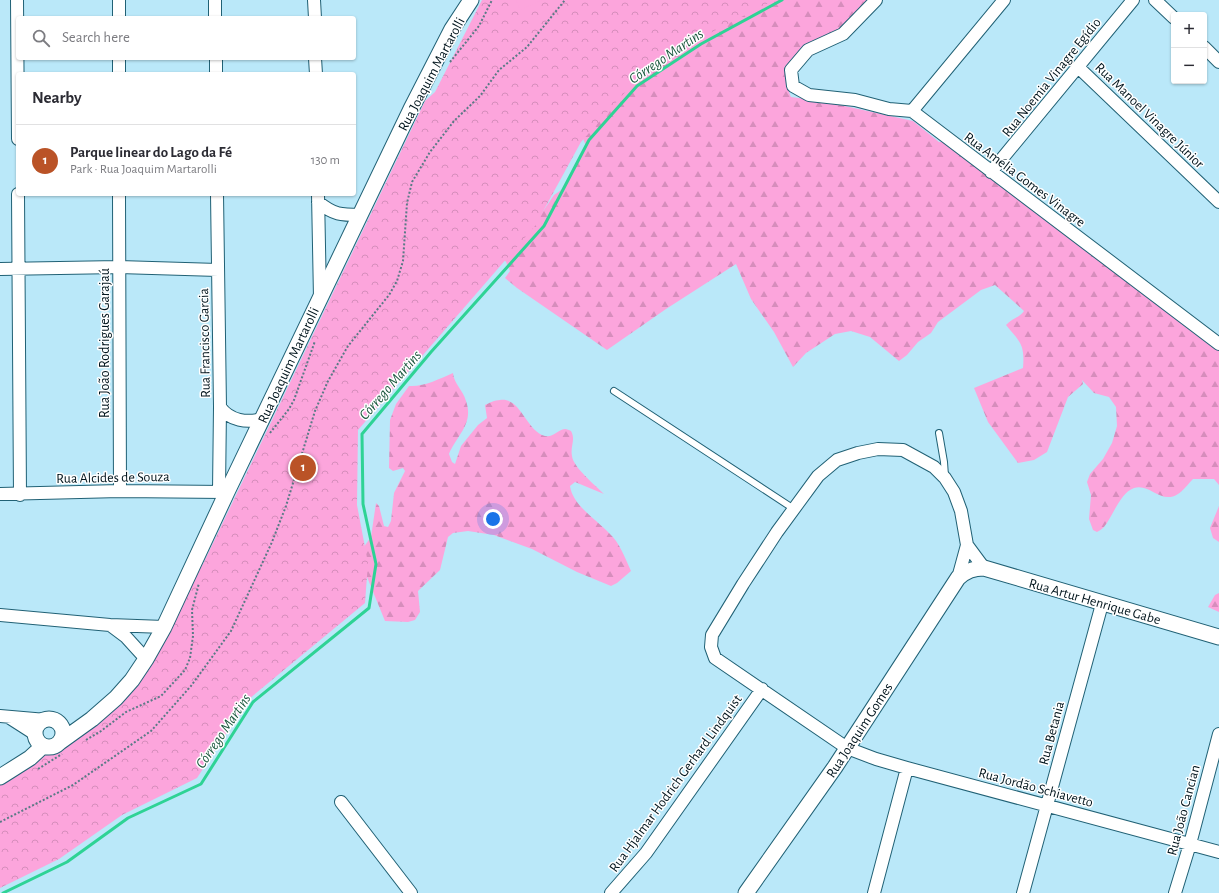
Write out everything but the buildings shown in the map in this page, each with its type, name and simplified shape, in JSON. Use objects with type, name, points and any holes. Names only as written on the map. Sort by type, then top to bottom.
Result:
[{"type":"street","points":[[17,0],[17,16]]},
{"type":"street","points":[[119,0],[119,16]]},
{"type":"street","points":[[215,0],[216,16]]},
{"type":"street","points":[[314,0],[315,16]]},
{"type":"street","name":"Rua Joaquim Martarolli","points":[[60,742],[92,719],[116,698],[132,680],[164,627],[223,492],[262,419],[423,85],[452,29],[471,0]]},
{"type":"street","points":[[876,0],[843,34],[808,50],[791,70],[793,86],[808,95],[855,100],[889,109],[912,111],[1004,0]]},
{"type":"street","name":"Rua Noemia Vinagre Egídio","points":[[992,172],[1133,0]]},
{"type":"street","points":[[1155,0],[1171,15]]},
{"type":"street","points":[[1205,48],[1219,62]]},
{"type":"street","points":[[17,60],[18,72]]},
{"type":"street","points":[[119,60],[119,72]]},
{"type":"street","points":[[216,60],[216,72]]},
{"type":"street","points":[[316,60],[316,72]]},
{"type":"street","name":"Rua Manoel Vinagre Júnior","points":[[1078,67],[1219,202]]},
{"type":"street","name":"Rua Amélia Gomes Vinagre","points":[[912,111],[1219,344]]},
{"type":"street","points":[[18,196],[20,495]]},
{"type":"street","name":"Rua João Rodrigues Garajaú","points":[[119,196],[120,491]]},
{"type":"street","name":"Rua Francisco Garcia","points":[[217,196],[220,407],[223,492]]},
{"type":"street","points":[[318,198],[328,210],[343,215],[360,215]]},
{"type":"street","points":[[318,198],[320,298]]},
{"type":"street","points":[[0,269],[119,266],[218,270]]},
{"type":"street","points":[[220,407],[225,414],[232,418],[252,422],[262,419]]},
{"type":"street","name":"Rua Jordão Schiavetto","points":[[967,545],[961,511],[954,492],[945,478],[934,467],[903,450],[878,449],[858,453],[837,460],[818,476],[743,584],[712,635],[711,647],[715,658],[847,748],[907,768],[1219,852]]},
{"type":"street","name":"Rua Alcides de Souza","points":[[0,494],[20,495],[120,491],[223,492]]},
{"type":"street","points":[[967,545],[978,569]]},
{"type":"street","points":[[958,578],[967,545]]},
{"type":"street","name":"Rua Joaquim Gomes","points":[[746,893],[847,748],[958,578],[978,569]]},
{"type":"street","name":"Rua Artur Henrique Gabe","points":[[978,569],[1219,637]]},
{"type":"street","name":"Rua Betania","points":[[1023,893],[1102,604]]},
{"type":"street","points":[[0,614],[110,625],[164,627]]},
{"type":"street","points":[[110,625],[126,637],[146,659]]},
{"type":"street","name":"Rua Hjalmar Hodrich Gerhard Lindquist","points":[[611,893],[646,853],[762,689]]},
{"type":"street","points":[[5,716],[53,722],[62,733],[60,742],[52,747],[39,740],[5,716]]},
{"type":"street","points":[[0,777],[30,758],[39,740],[38,725],[53,722],[92,719]]},
{"type":"street","name":"Rua João Cancian","points":[[1175,893],[1190,844],[1219,734]]},
{"type":"street","points":[[874,893],[907,768]]},
{"type":"street","points":[[341,802],[411,893]]},
{"type":"lane","points":[[614,391],[794,509]]},
{"type":"lane","points":[[939,433],[945,478]]},
{"type":"path","points":[[0,822],[73,785],[150,731],[191,686],[231,631],[272,542],[286,506],[315,411],[328,382],[348,346],[389,295],[398,281],[403,261],[407,203],[412,182],[430,152],[454,121],[480,96],[499,70],[527,47],[565,0]]},
{"type":"green space","points":[[482,0],[774,0],[689,44],[636,80],[581,142],[535,226],[358,430],[357,505],[368,563],[365,603],[249,699],[197,778],[122,815],[59,859],[0,888],[0,780],[76,733],[122,697],[203,564],[425,101],[435,92]]},
{"type":"green space","points":[[516,0],[542,0],[520,10]]},
{"type":"green space","points":[[759,0],[878,0],[855,29],[810,57],[799,66],[792,75],[788,86],[791,97],[822,101],[913,121],[939,142],[949,142],[1219,348],[1219,485],[1214,479],[1193,479],[1184,489],[1172,497],[1161,496],[1145,488],[1134,488],[1121,500],[1104,527],[1097,532],[1093,530],[1089,519],[1091,495],[1087,482],[1090,474],[1103,459],[1112,443],[1117,426],[1116,407],[1109,397],[1094,393],[1082,380],[1083,384],[1068,397],[1047,452],[1034,460],[1018,463],[988,422],[974,388],[1023,368],[1022,348],[1006,325],[1024,311],[995,285],[981,290],[938,322],[931,333],[918,342],[907,355],[899,361],[870,337],[851,331],[835,334],[806,353],[793,367],[774,332],[751,299],[736,264],[666,309],[607,350],[517,288],[505,278],[510,271],[506,262],[493,244],[537,220],[554,195],[564,188],[586,146],[580,131],[603,92]]},
{"type":"green space","points":[[453,373],[455,380],[465,397],[468,409],[468,416],[464,429],[449,454],[452,462],[455,464],[461,446],[478,425],[487,418],[485,405],[494,401],[507,400],[513,404],[538,433],[545,436],[550,436],[565,429],[571,431],[573,437],[573,460],[585,476],[604,494],[575,482],[570,486],[572,493],[580,506],[613,537],[622,551],[631,571],[617,583],[611,586],[577,572],[532,549],[494,535],[468,531],[453,533],[448,537],[440,570],[418,591],[420,612],[415,620],[408,622],[385,621],[358,555],[371,537],[376,503],[379,506],[384,526],[388,527],[391,521],[394,493],[405,471],[403,468],[393,471],[389,468],[390,420],[396,404],[409,386],[426,384]]},
{"type":"green space","points":[[1219,506],[1219,542],[1213,538],[1210,528]]},
{"type":"green space","points":[[1219,593],[1219,612],[1208,607],[1215,595]]},
{"type":"waterway","name":"Córrego Martins","points":[[3,893],[67,862],[128,818],[201,784],[253,702],[369,608],[376,564],[363,504],[362,434],[431,352],[544,226],[589,140],[637,86],[701,44],[782,0]]},
{"type":"place","name":"Parque linear do Lago da Fé","points":[[303,468]]}]
